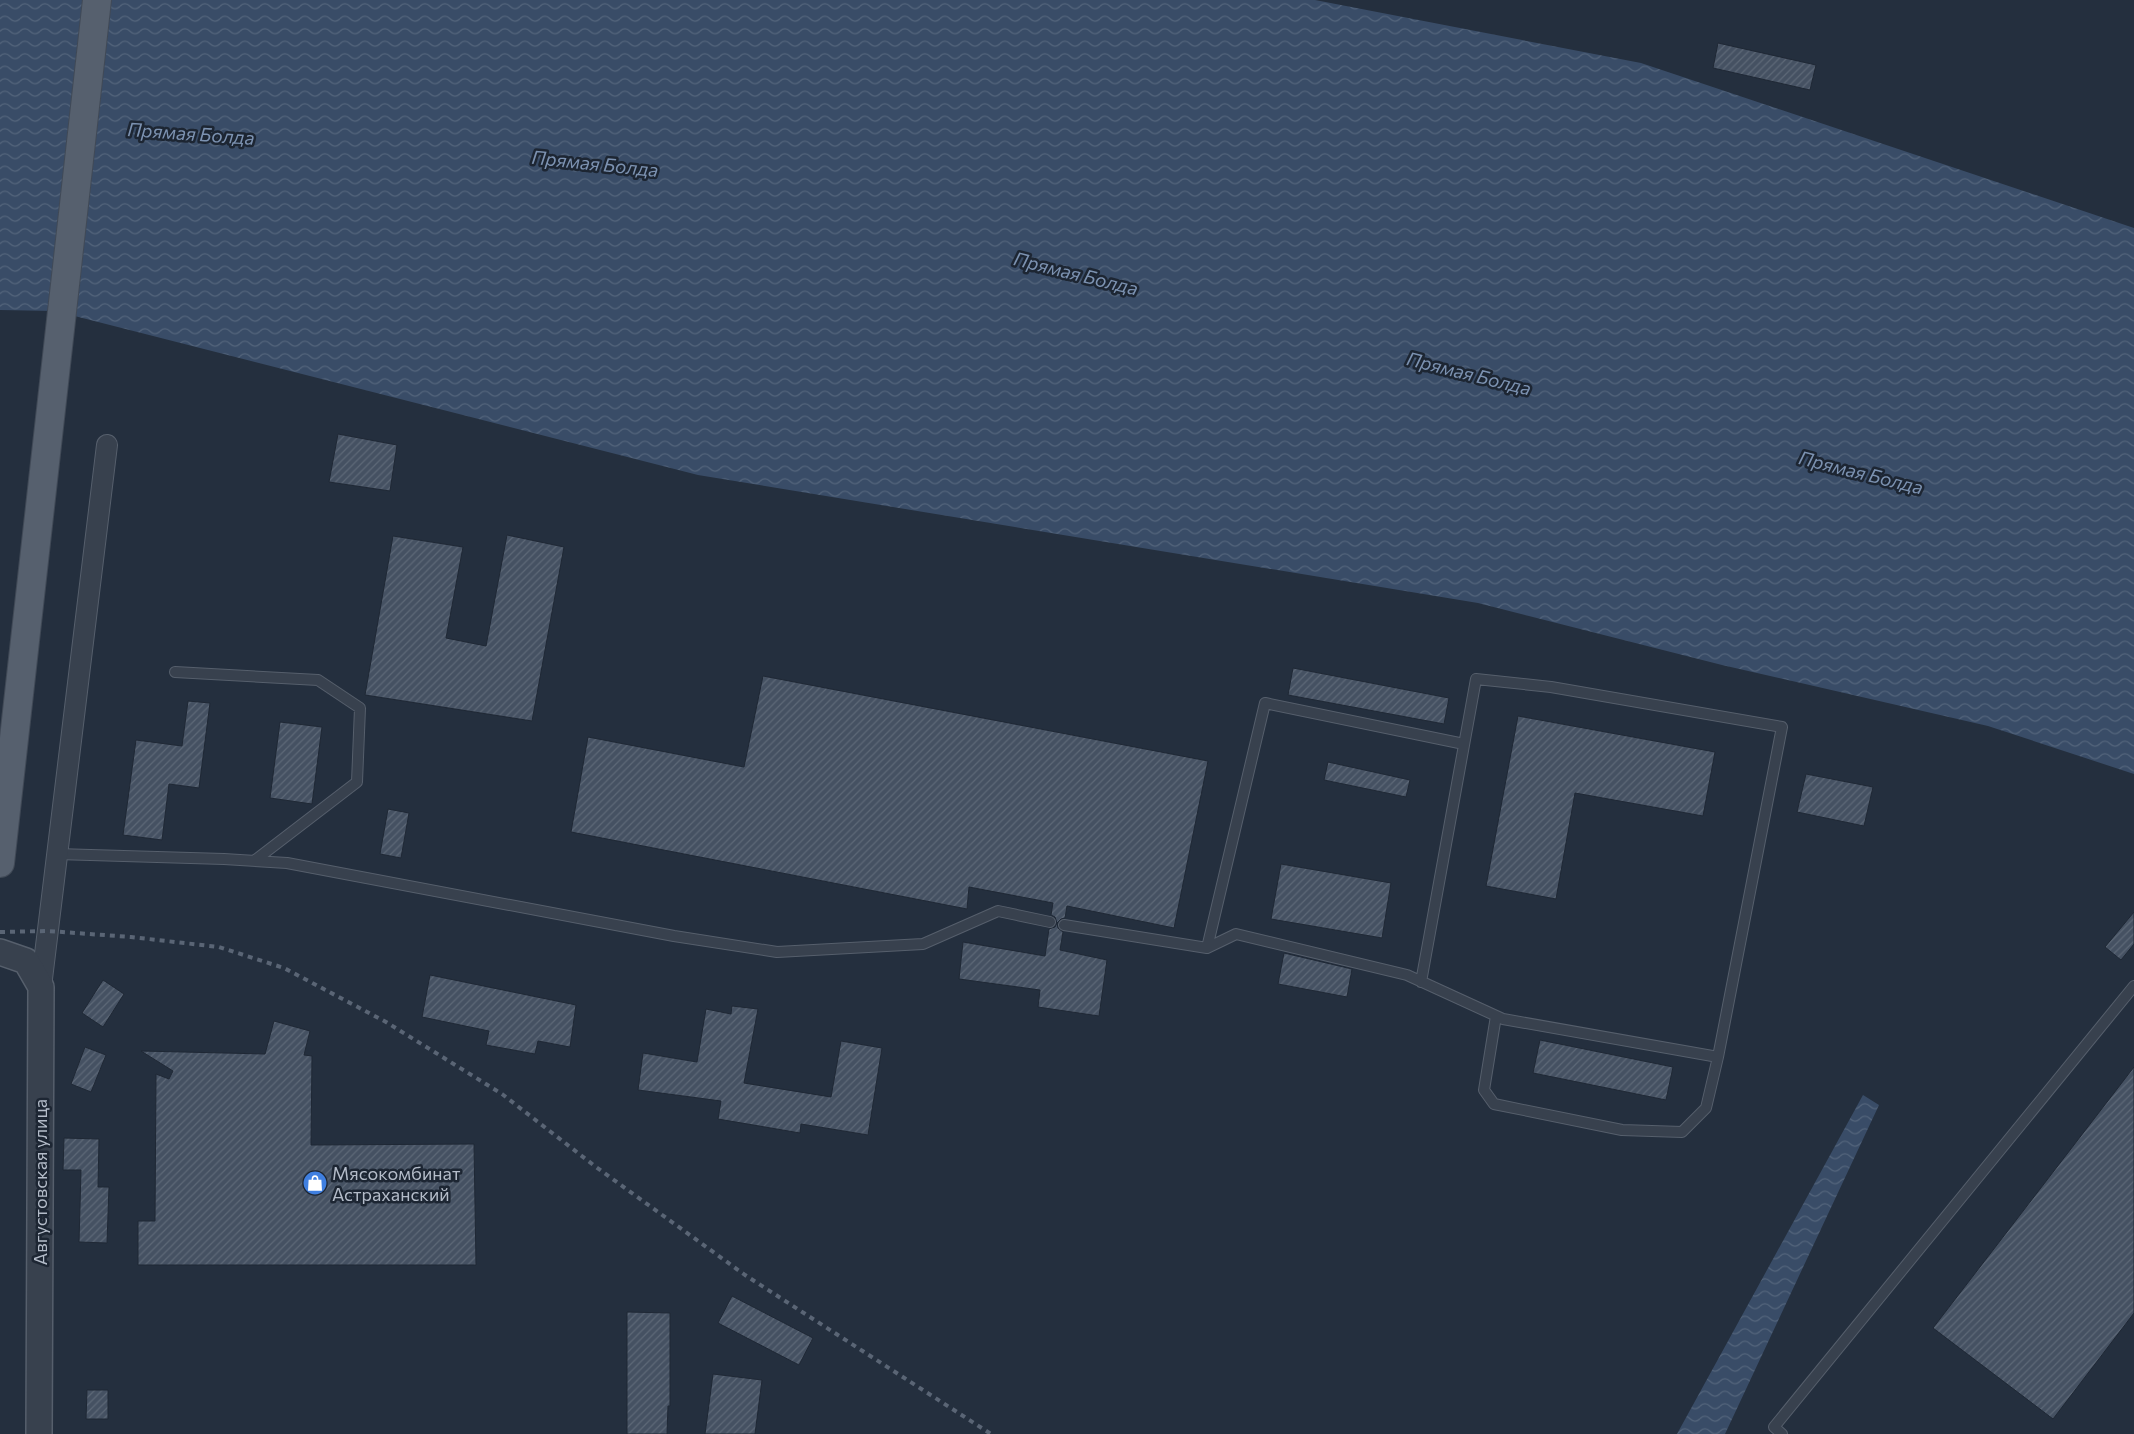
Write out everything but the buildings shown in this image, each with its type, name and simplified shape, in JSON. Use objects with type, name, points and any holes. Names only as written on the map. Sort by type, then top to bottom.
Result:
[{"type":"main road","points":[[0,862],[97,0]]},
{"type":"street","points":[[41,987],[107,445]]},
{"type":"street","points":[[0,952],[26,961],[41,987]]},
{"type":"street","name":"Августовская улица","points":[[40,1434],[41,987]]},
{"type":"lane","points":[[175,672],[318,680],[360,708],[357,782],[254,861]]},
{"type":"lane","points":[[1421,982],[1476,679],[1551,687],[1782,727],[1718,1058],[1706,1108],[1682,1132],[1622,1130],[1494,1104],[1484,1090],[1496,1016]]},
{"type":"lane","points":[[1207,948],[1265,704],[1464,744]]},
{"type":"lane","points":[[58,854],[287,863],[674,936],[777,952],[923,944],[998,911],[1050,922]]},
{"type":"lane","points":[[1064,925],[1207,948],[1236,934],[1407,975],[1503,1019],[1718,1058]]},
{"type":"lane","points":[[1782,1434],[1774,1427],[2134,986]]},
{"type":"water","name":"Прямая Болда","points":[[0,0],[1315,0],[1641,63],[2134,228],[2134,774],[1988,726],[1722,665],[1478,603],[698,475],[55,311],[0,310]]},
{"type":"water","points":[[1863,1095],[1879,1105],[1725,1434],[1677,1434]]},
{"type":"railway","points":[[0,932],[48,931],[131,937],[219,947],[284,968],[386,1022],[502,1094],[596,1167],[745,1275],[991,1434]]},
{"type":"place","name":"Мясокомбинат Астраханский","points":[[315,1183]]}]
